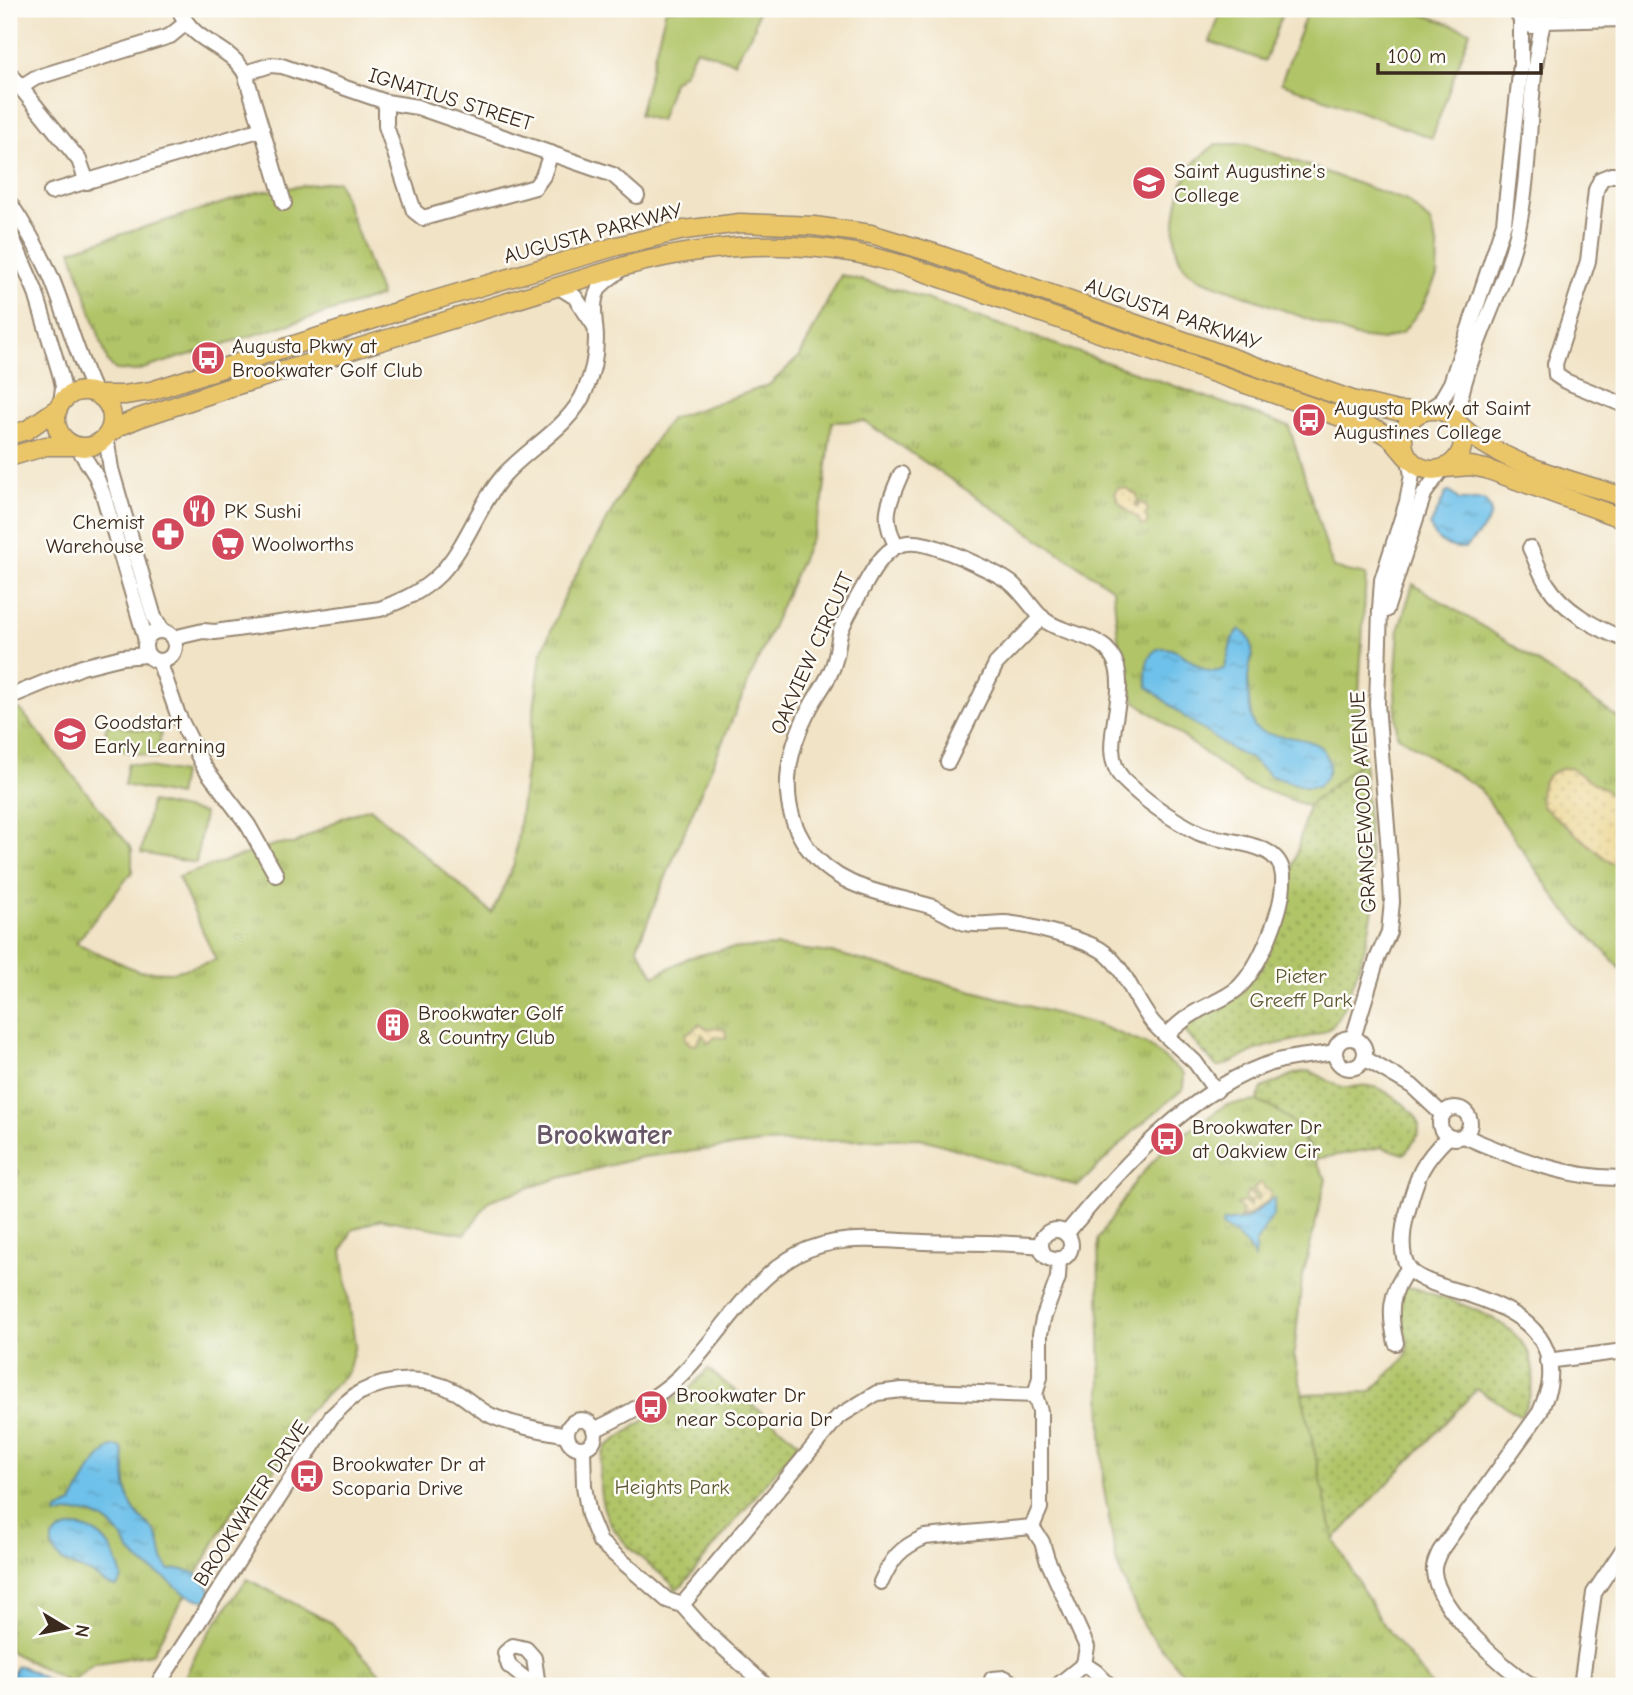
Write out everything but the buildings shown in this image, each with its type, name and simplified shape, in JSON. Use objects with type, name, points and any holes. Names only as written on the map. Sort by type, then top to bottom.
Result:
[{"type":"main road","name":"AUGUSTA PARKWAY","points":[[97,394],[124,395],[151,391],[402,310],[649,237],[740,223],[814,226],[871,234],[934,253],[1352,400],[1397,411],[1425,411]]},
{"type":"main road","name":"AUGUSTA PARKWAY","points":[[107,435],[139,418],[228,388],[625,266],[658,257],[717,247],[787,245],[855,253],[907,267],[1378,429],[1390,436],[1408,458]]},
{"type":"main road","points":[[9,435],[26,430],[71,394],[81,391],[97,394],[106,401],[113,417],[107,435],[93,446],[46,446],[9,457]]},
{"type":"main road","points":[[59,406],[57,426],[66,441],[76,446]]},
{"type":"main road","points":[[1624,497],[1531,466],[1484,446],[1444,412],[1425,411],[1408,423],[1404,431],[1402,440],[1408,458],[1424,469],[1471,466],[1486,469],[1624,519]]},
{"type":"main road","points":[[1443,469],[1458,457],[1462,449],[1462,431],[1457,422]]},
{"type":"street","points":[[178,9],[194,33],[239,62],[245,73],[284,203]]},
{"type":"street","points":[[1515,13],[1532,26],[1547,17],[1624,19]]},
{"type":"street","points":[[1425,411],[1440,402],[1451,383],[1504,223],[1521,64],[1515,13]]},
{"type":"street","points":[[1457,422],[1463,387],[1518,231],[1534,64],[1547,17]]},
{"type":"street","points":[[21,87],[35,78],[170,36],[186,23]]},
{"type":"street","name":"IGNATIUS STREET","points":[[245,73],[271,65],[282,66],[386,102],[417,107],[613,175],[637,196]]},
{"type":"street","points":[[9,74],[79,160],[87,182]]},
{"type":"street","points":[[386,102],[386,127],[414,211],[423,218],[534,187],[543,176],[551,153]]},
{"type":"street","points":[[51,192],[262,129]]},
{"type":"street","points":[[1624,174],[1601,179],[1596,190],[1588,261],[1555,364],[1556,375],[1565,381],[1624,405]]},
{"type":"street","points":[[9,202],[29,233],[52,279],[84,370],[97,394]]},
{"type":"street","points":[[9,231],[38,299],[61,377],[63,387],[59,406]]},
{"type":"street","points":[[9,697],[82,667],[159,647],[203,631],[215,632],[380,609],[404,600],[428,585],[457,552],[476,516],[503,477],[575,409],[591,374],[596,340],[594,304],[600,286],[625,266]]},
{"type":"street","points":[[559,287],[575,297],[595,326]]},
{"type":"street","points":[[107,435],[111,469],[154,617],[159,647],[178,715],[204,767],[247,825],[276,875]]},
{"type":"street","points":[[76,446],[96,476],[159,647]]},
{"type":"street","name":"GRANGEWOOD AVENUE","points":[[1353,1038],[1377,959],[1389,932],[1392,902],[1377,716],[1382,580],[1407,502],[1412,475],[1408,458]]},
{"type":"street","name":"GRANGEWOOD AVENUE","points":[[1380,641],[1394,581],[1424,494],[1443,469]]},
{"type":"street","points":[[901,474],[887,505],[890,535],[897,546],[927,544],[994,572],[1055,626],[1083,634],[1103,645],[1116,663],[1121,688],[1112,740],[1112,761],[1120,776],[1164,814],[1204,835],[1264,850],[1275,858],[1281,867],[1282,889],[1273,927],[1250,974],[1235,991],[1195,1012],[1166,1036]]},
{"type":"street","name":"OAKVIEW CIRCUIT","points":[[897,546],[884,553],[875,564],[846,618],[829,676],[808,710],[793,748],[787,774],[787,798],[796,826],[806,845],[829,872],[872,892],[934,908],[963,922],[1025,926],[1086,943],[1103,951],[1118,968],[1151,1021],[1195,1062],[1216,1091]]},
{"type":"street","points":[[1530,548],[1546,583],[1558,598],[1586,619],[1624,639]]},
{"type":"street","points":[[948,762],[996,664],[1042,617]]},
{"type":"street","points":[[1353,1038],[1364,1048],[1364,1058],[1358,1067],[1347,1069],[1338,1064],[1334,1052],[1340,1041],[1353,1038]]},
{"type":"street","points":[[1066,1234],[1154,1137],[1216,1091],[1277,1061],[1334,1052]]},
{"type":"street","points":[[1364,1058],[1412,1086],[1443,1115]]},
{"type":"street","points":[[1453,1108],[1466,1113],[1470,1127],[1464,1136],[1456,1139],[1448,1137],[1440,1125],[1443,1115],[1453,1108]]},
{"type":"street","points":[[1464,1136],[1491,1148],[1567,1172],[1602,1178],[1624,1178]]},
{"type":"street","points":[[1448,1137],[1425,1161],[1403,1224],[1403,1251],[1409,1268],[1423,1279],[1501,1305],[1518,1315],[1531,1327],[1544,1348],[1548,1361],[1549,1386],[1540,1412],[1440,1551],[1434,1566],[1434,1575],[1438,1586],[1475,1641],[1515,1676],[1533,1686]]},
{"type":"street","points":[[1058,1230],[1066,1234],[1071,1247],[1067,1255],[1059,1259],[1045,1255],[1041,1246],[1049,1231],[1058,1230]]},
{"type":"street","name":"BROOKWATER DRIVE","points":[[157,1686],[332,1416],[360,1392],[400,1380],[435,1384],[455,1392],[491,1416],[566,1434],[572,1422],[580,1420],[589,1422],[594,1430],[628,1414],[658,1394],[680,1376],[759,1285],[798,1255],[819,1246],[862,1238],[1041,1246]]},
{"type":"street","points":[[1057,1686],[1084,1664],[1087,1647],[1047,1559],[1042,1542],[1032,1527],[1032,1522],[1041,1508],[1040,1411],[1035,1395],[1040,1377],[1040,1334],[1058,1278],[1059,1259]]},
{"type":"street","points":[[1396,1343],[1390,1321],[1395,1288],[1409,1268]]},
{"type":"street","points":[[1548,1361],[1624,1350]]},
{"type":"street","points":[[682,1605],[838,1417],[855,1404],[877,1394],[902,1390],[1035,1395]]},
{"type":"street","points":[[566,1434],[572,1446],[583,1449],[593,1443],[594,1430]]},
{"type":"street","points":[[583,1449],[584,1486],[589,1515],[600,1542],[667,1600],[682,1605],[706,1632],[766,1686]]},
{"type":"street","points":[[881,1582],[891,1560],[909,1544],[925,1537],[1032,1527]]},
{"type":"street","points":[[1581,1686],[1594,1593],[1624,1548]]},
{"type":"street","points":[[1084,1664],[1110,1686]]},
{"type":"street","points":[[992,1686],[992,1679],[1005,1678],[1017,1686]]},
{"type":"green space","points":[[666,9],[758,9],[754,29],[734,62],[696,49],[684,73],[673,82],[660,121],[639,115]]},
{"type":"green space","points":[[1222,9],[1284,9],[1265,61],[1210,42]]},
{"type":"green space","points":[[1308,9],[1408,9],[1470,31],[1432,138],[1281,83]]},
{"type":"green space","points":[[1216,144],[1247,144],[1407,201],[1430,222],[1438,248],[1437,276],[1421,309],[1402,333],[1383,340],[1356,337],[1200,279],[1186,269],[1176,248],[1175,220],[1180,192],[1191,166]]},
{"type":"green space","points":[[338,181],[381,296],[136,371],[116,370],[108,363],[71,250],[258,192]]},
{"type":"green space","name":"Brookwater Golf & Country Club","points":[[841,275],[906,292],[1289,426],[1333,568],[1366,575],[1359,693],[1364,760],[1308,806],[1245,783],[1135,701],[1120,656],[1113,589],[864,421],[832,422],[823,500],[814,531],[637,947],[654,976],[688,958],[724,949],[776,946],[838,954],[1098,1025],[1148,1045],[1184,1074],[1183,1089],[1137,1128],[1078,1186],[920,1138],[763,1143],[642,1157],[556,1179],[490,1200],[465,1234],[381,1219],[352,1230],[342,1251],[355,1345],[348,1372],[304,1416],[266,1484],[234,1508],[152,1654],[93,1664],[70,1682],[9,1651],[9,1191],[19,1172],[9,1164],[9,711],[20,709],[132,849],[132,872],[76,943],[138,971],[174,972],[216,960],[178,877],[277,844],[294,844],[344,817],[370,808],[492,913],[514,864],[541,655],[566,593],[634,471],[670,419],[769,385],[800,356]]},
{"type":"green space","points":[[1413,584],[1505,640],[1624,722],[1624,972],[1562,907],[1480,789],[1397,735],[1395,687],[1399,628]]},
{"type":"green space","points":[[107,724],[161,733],[157,758],[103,746]]},
{"type":"green space","name":"Pieter Greeff Park","points":[[1364,760],[1373,908],[1363,953],[1343,1008],[1336,1021],[1324,1032],[1256,1050],[1217,1067],[1185,1032],[1187,1025],[1236,996],[1281,917],[1308,806]]},
{"type":"green space","points":[[128,763],[182,773],[178,796],[124,785]]},
{"type":"green space","points":[[151,802],[204,813],[196,863],[141,853]]},
{"type":"green space","points":[[1308,1071],[1338,1086],[1367,1086],[1391,1095],[1417,1119],[1418,1133],[1412,1144],[1404,1154],[1382,1147],[1316,1159],[1287,1117],[1257,1101],[1262,1088]]},
{"type":"green space","points":[[1257,1101],[1282,1111],[1292,1121],[1326,1179],[1302,1280],[1294,1354],[1334,1540],[1380,1620],[1432,1686],[1194,1686],[1143,1626],[1117,1564],[1103,1484],[1098,1239],[1136,1180],[1167,1146],[1226,1105]]},
{"type":"green space","points":[[1405,1287],[1462,1304],[1507,1328],[1523,1343],[1532,1363],[1532,1387],[1521,1416],[1477,1389],[1334,1540],[1302,1394],[1370,1392],[1405,1358],[1407,1340],[1398,1304],[1399,1296]]},
{"type":"green space","name":"Heights Park","points":[[708,1369],[799,1443],[682,1586],[675,1590],[670,1582],[632,1550],[612,1526],[601,1497],[601,1463],[606,1447],[690,1388]]},
{"type":"green space","points":[[247,1579],[332,1623],[392,1686],[181,1686],[199,1647]]},
{"type":"sand","points":[[1118,488],[1125,488],[1137,495],[1137,507],[1140,503],[1146,505],[1146,525],[1141,525],[1138,518],[1121,504],[1115,492]]},
{"type":"sand","points":[[1570,768],[1607,791],[1624,808],[1624,861],[1611,863],[1542,806],[1541,791],[1545,779],[1555,771]]},
{"type":"sand","points":[[699,1024],[708,1029],[716,1027],[726,1030],[726,1038],[715,1037],[709,1043],[702,1034],[696,1045],[690,1044],[685,1039],[686,1033]]},
{"type":"sand","points":[[1258,1183],[1271,1190],[1269,1200],[1249,1215],[1240,1218],[1242,1212],[1237,1204],[1242,1202],[1249,1206],[1251,1201],[1247,1202],[1245,1197],[1249,1191],[1255,1199],[1259,1199],[1260,1196],[1253,1190]]},
{"type":"water","points":[[1449,491],[1459,500],[1483,500],[1491,512],[1486,525],[1465,548],[1443,543],[1435,536],[1430,526]]},
{"type":"water","points":[[1240,629],[1251,641],[1252,647],[1248,687],[1254,727],[1273,735],[1308,741],[1325,752],[1329,767],[1317,787],[1305,787],[1271,776],[1251,759],[1234,751],[1186,718],[1148,687],[1147,664],[1154,652],[1167,648],[1182,654],[1205,670],[1218,671],[1225,668],[1232,639]]},
{"type":"water","points":[[1274,1198],[1274,1214],[1255,1243],[1255,1260],[1246,1245],[1222,1226],[1223,1222],[1247,1219]]},
{"type":"water","points":[[115,1446],[122,1448],[127,1492],[132,1506],[157,1535],[167,1566],[170,1570],[191,1571],[206,1582],[213,1595],[209,1601],[188,1595],[144,1565],[106,1521],[90,1514],[74,1512],[56,1516],[57,1511],[72,1504],[91,1468],[108,1449]]},
{"type":"water","points":[[74,1527],[93,1532],[107,1543],[122,1578],[117,1587],[64,1562],[55,1553],[52,1538],[62,1530]]},
{"type":"water","points":[[21,1666],[59,1686],[9,1686],[16,1667]]},
{"type":"place","name":"Saint Augustine's College","points":[[1149,183]]},
{"type":"place","name":"Augusta Pkwy at Brookwater Golf Club","points":[[208,358]]},
{"type":"place","name":"Augusta Pkwy at Saint Augustines College","points":[[1309,420]]},
{"type":"place","name":"PK Sushi","points":[[199,511]]},
{"type":"place","name":"Chemist Warehouse","points":[[168,534]]},
{"type":"place","name":"Woolworths","points":[[228,544]]},
{"type":"place","name":"Goodstart Early Learning","points":[[70,734]]},
{"type":"place","name":"Brookwater Golf & Country Club","points":[[393,1025]]},
{"type":"place","name":"Brookwater Dr at Oakview Cir","points":[[1167,1139]]},
{"type":"place","name":"Brookwater Dr near Scoparia Dr","points":[[651,1407]]},
{"type":"place","name":"Brookwater Dr at Scoparia Drive","points":[[307,1476]]},
{"type":"district","name":"Brookwater","points":[[604,1135]]}]
